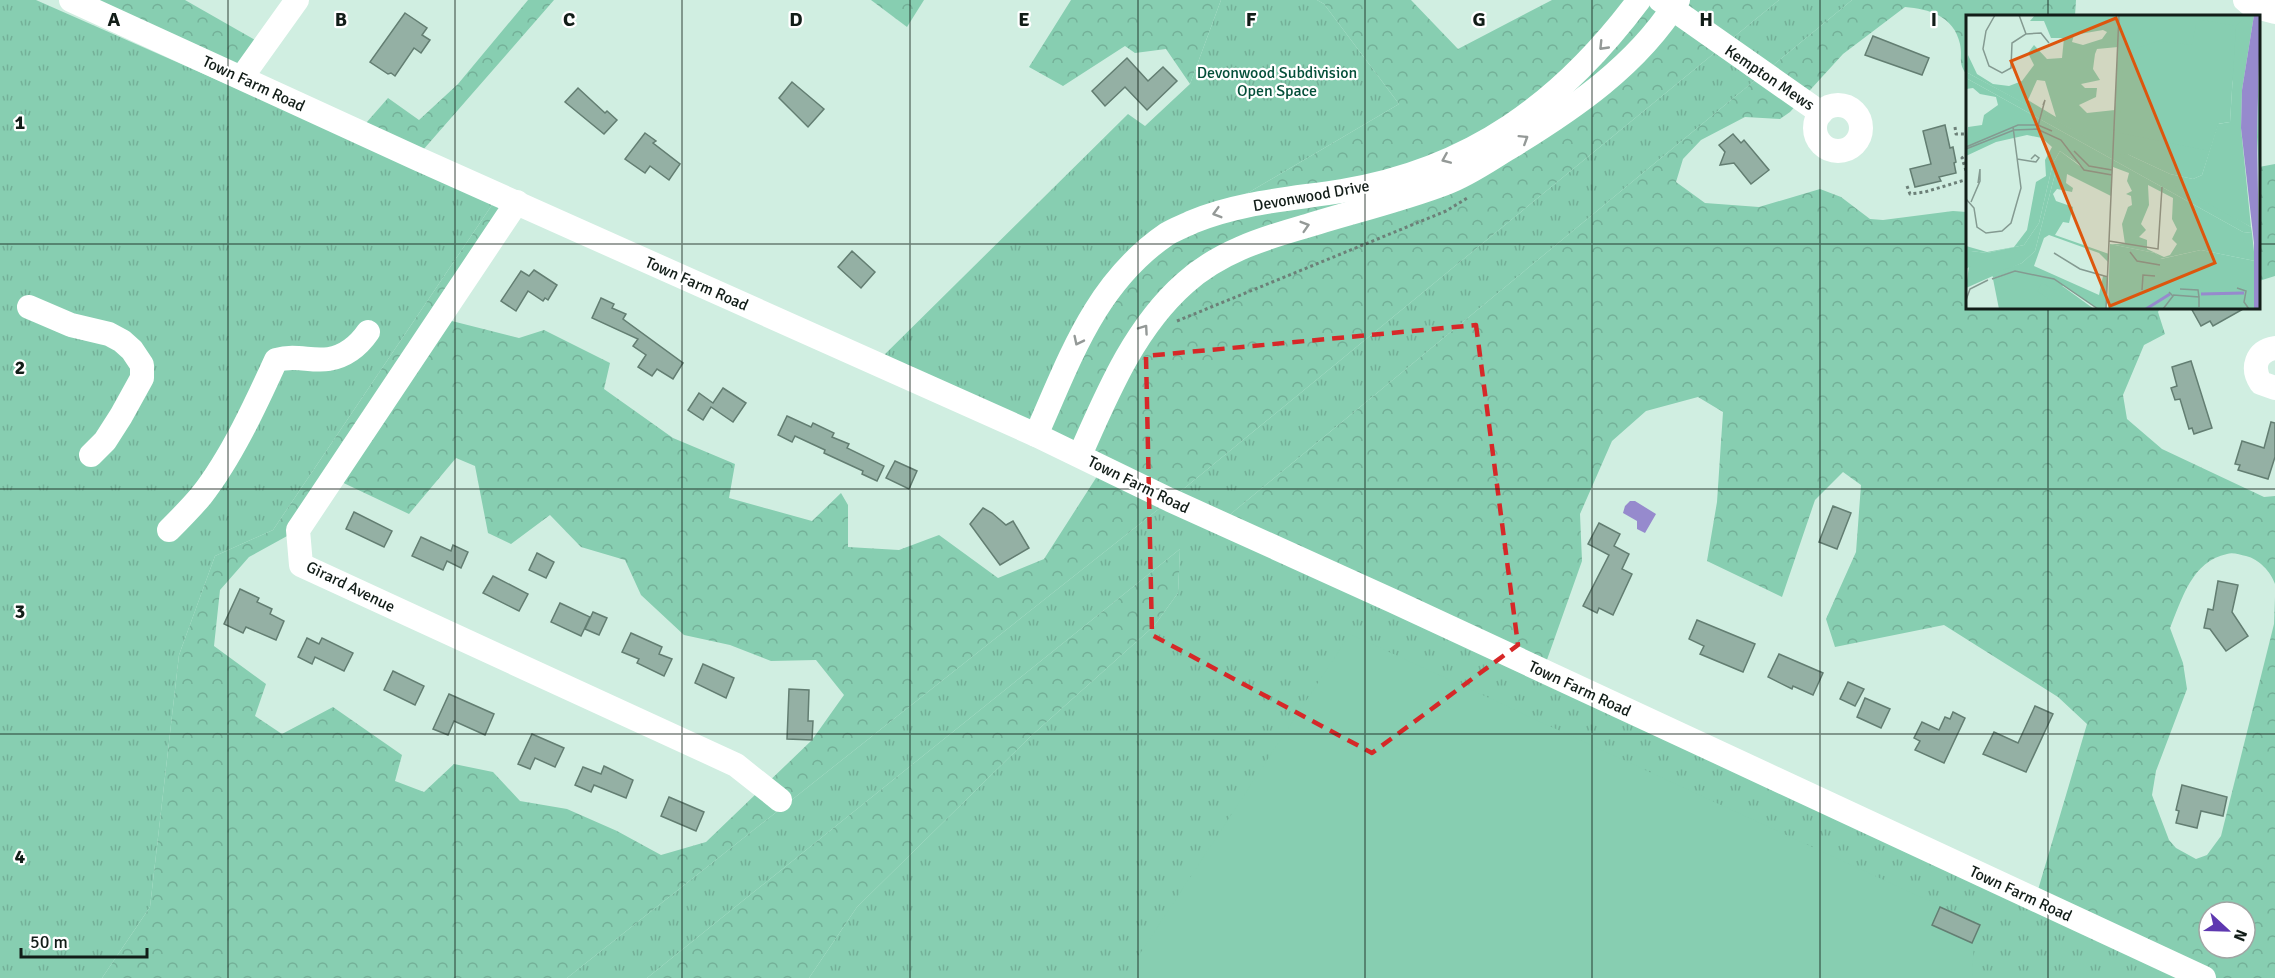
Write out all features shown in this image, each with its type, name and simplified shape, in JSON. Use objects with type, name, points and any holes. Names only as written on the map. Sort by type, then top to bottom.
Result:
[{"type":"street","name":"Town Farm Road","points":[[71,0],[1080,455],[1170,500],[1415,611],[2204,978]]},
{"type":"street","points":[[242,77],[297,0]]},
{"type":"street","name":"Devonwood Drive","points":[[1036,435],[1095,308],[1118,277],[1168,233],[1212,214],[1271,201],[1343,191],[1390,181],[1482,144],[1527,116],[1572,78],[1610,38],[1639,0]]},
{"type":"street","points":[[2245,0],[2252,6],[2275,12]]},
{"type":"street","name":"Devonwood Drive","points":[[1080,455],[1108,391],[1145,326],[1185,282],[1229,253],[1264,238],[1448,183],[1493,158],[1538,130],[1621,69],[1670,3]]},
{"type":"street","name":"Kempton Mews","points":[[1670,3],[1821,112]]},
{"type":"street","name":"Girard Avenue","points":[[517,202],[298,530],[301,565],[736,765],[780,800]]},
{"type":"street","points":[[29,307],[70,325],[109,333],[127,345],[142,365],[142,378],[121,416],[105,441],[91,455]]},
{"type":"street","points":[[169,530],[202,495],[221,465],[253,409],[276,360],[289,356],[330,359],[357,347],[368,332]]},
{"type":"street","points":[[2275,348],[2269,349],[2258,357],[2255,371],[2261,382],[2275,388]]},
{"type":"path","points":[[1955,127],[1956,134],[1966,136]]},
{"type":"path","points":[[1966,155],[1962,158],[1966,171]]},
{"type":"path","points":[[1907,186],[1910,194],[1925,192],[1966,179]]},
{"type":"path","points":[[1170,324],[1446,211],[1475,193]]},
{"type":"highlighted area","points":[[1476,325],[1518,645],[1372,753],[1152,635],[1146,356]]},
{"type":"green space","points":[[0,0],[36,0],[494,202],[273,530],[215,556],[179,655],[150,907],[102,978],[0,978]]},
{"type":"green space","points":[[71,0],[185,0],[264,45],[242,77]]},
{"type":"green space","points":[[528,0],[554,0],[416,158],[359,131],[388,98],[419,120],[458,84]]},
{"type":"green space","points":[[871,0],[924,0],[907,27]]},
{"type":"green space","points":[[1071,0],[1221,0],[1190,84],[1166,49],[1135,53],[1125,46],[1063,86],[1029,67]]},
{"type":"green space","name":"Devonwood Subdivision Open Space","points":[[1221,0],[1317,0],[1324,4],[1399,104],[1212,214],[1036,435],[876,363],[1128,114],[1145,126],[1190,84]]},
{"type":"green space","points":[[1317,0],[1411,0],[1458,49],[1552,0],[1779,0],[1170,500],[567,978],[102,978],[150,907],[179,655],[215,556],[273,530],[494,202],[517,202],[440,318],[519,338],[544,330],[610,363],[604,389],[673,438],[735,464],[729,498],[812,521],[841,493],[848,505],[848,547],[899,550],[939,535],[998,578],[1044,559],[1103,467],[1036,435],[1118,277],[1212,214],[1399,104],[1324,4]],"holes":[[[456,458],[475,466],[488,533],[511,544],[550,515],[581,547],[625,560],[641,595],[684,635],[730,645],[771,661],[816,660],[844,695],[812,740],[706,842],[661,855],[617,831],[567,809],[520,801],[493,772],[454,764],[424,792],[395,781],[402,755],[333,707],[282,734],[255,716],[266,684],[214,646],[220,590],[249,557],[298,530],[333,478],[409,514]]]},
{"type":"green space","points":[[1779,0],[1852,0],[1221,522],[2204,978],[809,978],[857,907],[1031,736],[1154,626],[1178,593],[1180,549],[647,978],[567,978],[1170,500]]},
{"type":"green space","points":[[1852,0],[2076,0],[2075,15],[1966,15],[1966,74],[1961,63],[1961,49],[1957,34],[1952,27],[1931,12],[1905,7],[1843,54],[1790,112],[1780,119],[1745,117],[1701,140],[1683,159],[1676,182],[1705,203],[1759,207],[1820,189],[1841,197],[1870,219],[1883,220],[1953,211],[1966,212],[1966,309],[2160,309],[2158,312],[2165,334],[2144,345],[2123,395],[2127,419],[2162,449],[2264,497],[2275,496],[2275,584],[2260,563],[2232,553],[2205,564],[2190,583],[2170,628],[2183,663],[2187,689],[2156,771],[2152,795],[2169,840],[2176,848],[2196,859],[2207,855],[2221,836],[2274,624],[2275,597],[2275,978],[2204,978],[2035,900],[2087,724],[2058,697],[1944,625],[1835,647],[1826,619],[1856,552],[1861,485],[1843,472],[1815,500],[1782,597],[1707,561],[1717,502],[1723,412],[1698,397],[1646,411],[1612,441],[1580,514],[1582,561],[1543,671],[1221,522]]},
{"type":"green space","points":[[2275,164],[2275,276],[2260,281],[2260,167]]},
{"type":"green space","points":[[1180,549],[1178,593],[1154,626],[1031,736],[857,907],[809,978],[647,978]]},
{"type":"green space","points":[[1350,634],[1975,922],[1972,978],[1124,978]]},
{"type":"shaded area","points":[[1630,501],[1635,501],[1656,514],[1645,533],[1637,529],[1637,521],[1623,513]]},
{"type":"building","points":[[405,13],[427,28],[422,35],[430,40],[421,53],[414,48],[395,76],[370,62]]},
{"type":"building","points":[[1873,36],[1929,58],[1922,75],[1865,55]]},
{"type":"building","points":[[1127,58],[1148,81],[1163,67],[1177,81],[1147,110],[1125,87],[1105,106],[1092,91]]},
{"type":"building","points":[[792,82],[824,109],[808,127],[779,98]]},
{"type":"building","points":[[578,88],[605,113],[607,111],[617,120],[604,134],[565,102]]},
{"type":"building","points":[[1945,125],[1950,148],[1953,147],[1956,173],[1939,177],[1941,181],[1915,187],[1910,169],[1931,164],[1923,131]]},
{"type":"building","points":[[645,133],[656,141],[653,143],[680,164],[669,180],[650,166],[645,173],[625,159]]},
{"type":"building","points":[[1733,134],[1741,143],[1744,140],[1769,170],[1751,184],[1734,163],[1720,165],[1725,152],[1719,145]]},
{"type":"building","points":[[852,251],[875,272],[861,288],[838,267]]},
{"type":"building","points":[[534,270],[557,285],[548,300],[545,298],[543,301],[528,291],[516,311],[501,301],[521,271],[529,276]]},
{"type":"building","points":[[601,298],[614,304],[612,308],[626,314],[623,319],[683,363],[673,379],[657,369],[652,376],[638,367],[646,355],[633,346],[638,339],[592,318]]},
{"type":"building","points":[[2192,309],[2243,309],[2213,326],[2210,321],[2201,326]]},
{"type":"building","points":[[2191,361],[2212,428],[2194,434],[2192,428],[2189,429],[2180,399],[2175,400],[2171,388],[2177,386],[2172,367]]},
{"type":"building","points":[[723,388],[746,403],[733,422],[711,407],[703,420],[688,410],[699,393],[713,403]]},
{"type":"building","points":[[787,416],[811,427],[813,423],[834,433],[832,437],[849,444],[847,448],[884,466],[877,481],[862,474],[863,471],[824,453],[825,450],[795,436],[792,442],[778,435]]},
{"type":"building","points":[[2271,422],[2275,423],[2275,457],[2268,479],[2238,470],[2240,465],[2235,464],[2242,441],[2264,448]]},
{"type":"building","points":[[895,461],[917,471],[909,489],[886,478]]},
{"type":"building","points":[[1833,506],[1851,513],[1837,549],[1819,542]]},
{"type":"building","points":[[983,508],[1006,525],[1013,521],[1029,548],[1000,565],[970,524]]},
{"type":"building","points":[[354,512],[392,531],[384,547],[346,529]]},
{"type":"building","points":[[1599,523],[1620,534],[1614,546],[1629,554],[1622,569],[1632,574],[1613,615],[1599,608],[1597,613],[1583,606],[1609,555],[1588,544]]},
{"type":"building","points":[[421,537],[451,551],[453,545],[468,552],[461,568],[447,561],[443,570],[412,556]]},
{"type":"building","points":[[537,553],[554,562],[546,578],[529,570]]},
{"type":"building","points":[[493,576],[528,594],[519,611],[483,593]]},
{"type":"building","points":[[2218,581],[2238,585],[2232,612],[2248,636],[2226,651],[2210,629],[2204,628],[2208,609],[2213,610]]},
{"type":"building","points":[[240,589],[259,598],[257,602],[272,609],[270,614],[284,621],[276,640],[246,627],[243,633],[224,624]]},
{"type":"building","points":[[560,603],[590,617],[581,636],[551,622]]},
{"type":"building","points":[[593,612],[607,618],[599,635],[585,629]]},
{"type":"building","points":[[1697,620],[1755,644],[1743,672],[1700,654],[1704,646],[1689,639]]},
{"type":"building","points":[[631,633],[662,647],[659,654],[672,659],[664,676],[637,663],[639,659],[622,652]]},
{"type":"building","points":[[307,638],[319,644],[322,638],[353,653],[344,671],[315,657],[312,664],[298,657]]},
{"type":"building","points":[[1779,654],[1823,673],[1813,695],[1793,686],[1792,689],[1768,677]]},
{"type":"building","points":[[703,664],[734,678],[726,698],[695,683]]},
{"type":"building","points":[[393,671],[424,686],[415,705],[384,690]]},
{"type":"building","points":[[1848,682],[1864,689],[1855,706],[1840,699]]},
{"type":"building","points":[[789,689],[809,690],[808,721],[813,721],[812,740],[787,739]]},
{"type":"building","points":[[449,694],[494,714],[485,735],[454,721],[448,735],[433,729]]},
{"type":"building","points":[[1865,698],[1890,709],[1881,728],[1857,717]]},
{"type":"building","points":[[2035,706],[2053,714],[2026,772],[1983,754],[1994,732],[2018,743]]},
{"type":"building","points":[[1953,712],[1965,718],[1944,763],[1915,750],[1920,741],[1914,738],[1922,722],[1939,730],[1945,717],[1950,719]]},
{"type":"building","points":[[532,734],[564,748],[555,767],[535,758],[530,769],[518,764]]},
{"type":"building","points":[[604,766],[633,780],[626,798],[594,785],[591,792],[575,785],[583,767],[601,774]]},
{"type":"building","points":[[2182,785],[2227,797],[2223,816],[2201,811],[2197,828],[2176,823],[2179,811],[2176,810]]},
{"type":"building","points":[[669,797],[704,812],[696,831],[661,816]]},
{"type":"building","points":[[1940,907],[1980,925],[1972,943],[1932,925]]}]
